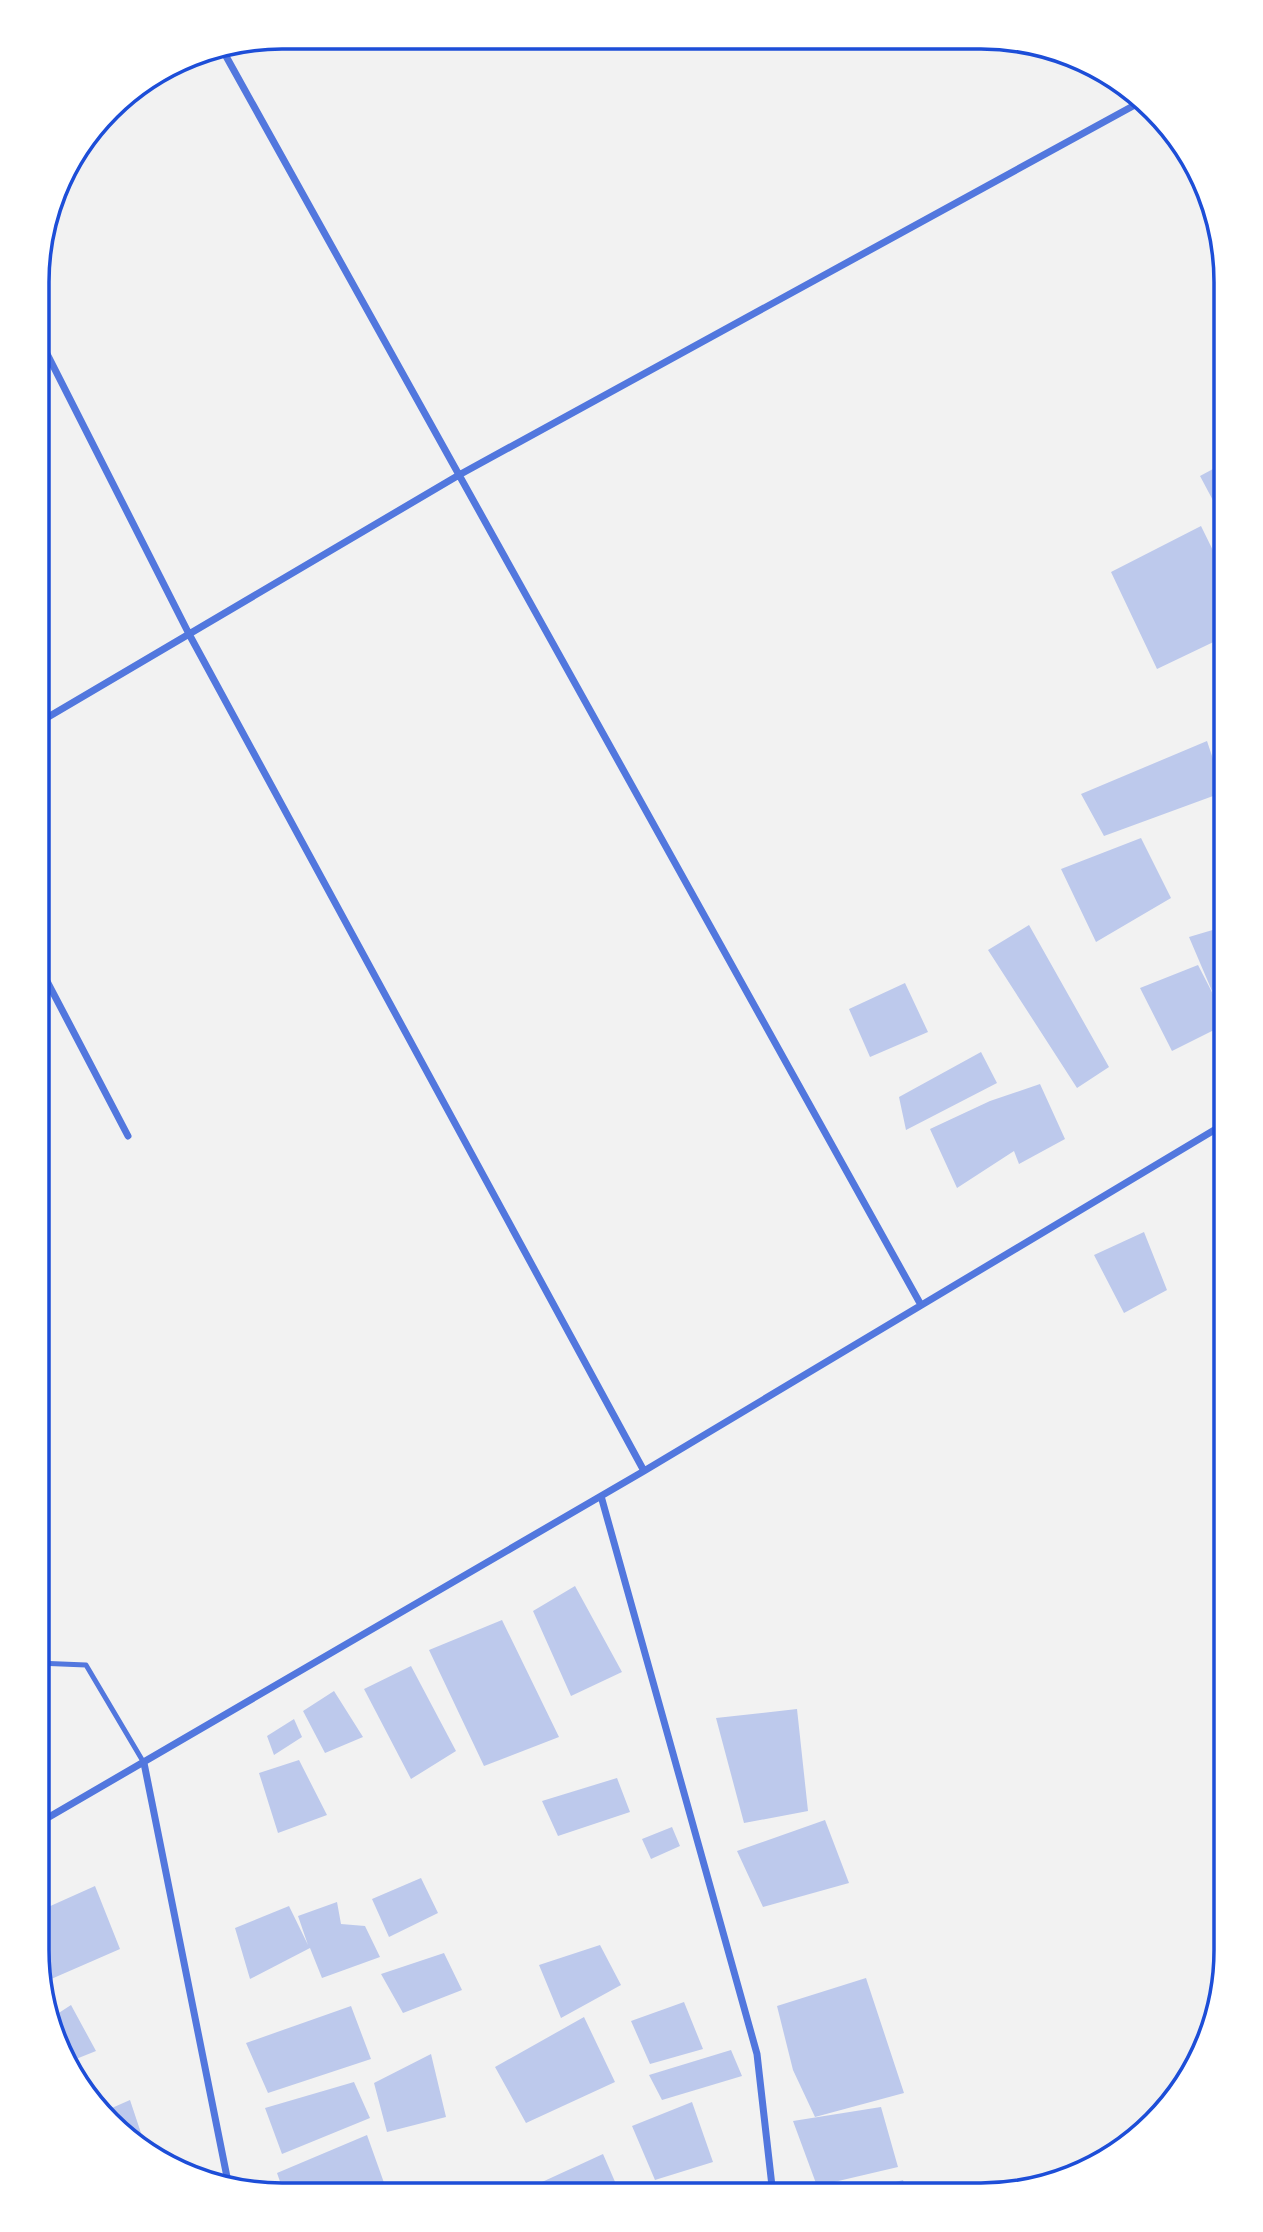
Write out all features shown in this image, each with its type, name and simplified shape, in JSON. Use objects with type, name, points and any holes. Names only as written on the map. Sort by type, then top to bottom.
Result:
[{"type":"street","points":[[226,56],[921,1305]]},
{"type":"street","points":[[49,717],[459,475],[1133,106]]},
{"type":"street","points":[[49,358],[189,634],[644,1471]]},
{"type":"street","points":[[49,985],[128,1136]]},
{"type":"street","points":[[49,1817],[644,1471],[1214,1130]]},
{"type":"street","points":[[601,1496],[757,2054],[773,2183]]},
{"type":"street","points":[[144,1763],[227,2176]]},
{"type":"lane","points":[[49,1663],[86,1665],[144,1763]]},
{"type":"building","points":[[1214,468],[1214,502],[1200,476]]},
{"type":"building","points":[[1201,526],[1214,553],[1214,642],[1157,669],[1111,572]]},
{"type":"building","points":[[1207,741],[1214,762],[1214,796],[1104,836],[1081,794]]},
{"type":"building","points":[[1141,838],[1171,898],[1096,942],[1061,869]]},
{"type":"building","points":[[1029,925],[1109,1067],[1077,1088],[988,950]]},
{"type":"building","points":[[1214,930],[1214,996],[1189,937]]},
{"type":"building","points":[[1198,965],[1214,996],[1214,1030],[1172,1051],[1140,988]]},
{"type":"building","points":[[905,983],[928,1032],[870,1057],[849,1009]]},
{"type":"building","points":[[981,1052],[997,1083],[906,1130],[899,1097]]},
{"type":"building","points":[[1040,1084],[1065,1139],[1019,1164],[1014,1151],[957,1188],[930,1129],[990,1101]]},
{"type":"building","points":[[1144,1232],[1167,1290],[1124,1313],[1094,1255]]},
{"type":"building","points":[[575,1586],[622,1672],[571,1696],[533,1611]]},
{"type":"building","points":[[502,1620],[559,1737],[484,1766],[429,1650]]},
{"type":"building","points":[[411,1666],[456,1751],[411,1779],[364,1689]]},
{"type":"building","points":[[334,1691],[363,1737],[325,1753],[303,1711]]},
{"type":"building","points":[[797,1709],[808,1811],[744,1823],[716,1718]]},
{"type":"building","points":[[294,1719],[302,1737],[274,1755],[267,1736]]},
{"type":"building","points":[[299,1760],[327,1815],[278,1833],[259,1773]]},
{"type":"building","points":[[617,1778],[630,1812],[558,1836],[542,1801]]},
{"type":"building","points":[[825,1820],[849,1883],[763,1907],[737,1851]]},
{"type":"building","points":[[672,1827],[680,1846],[651,1859],[642,1839]]},
{"type":"building","points":[[421,1878],[438,1913],[389,1937],[372,1899]]},
{"type":"building","points":[[95,1886],[120,1949],[51,1979],[49,1907]]},
{"type":"building","points":[[337,1902],[341,1924],[365,1926],[380,1957],[322,1978],[310,1948],[250,1979],[235,1928],[289,1906],[308,1945],[298,1916]]},
{"type":"building","points":[[600,1945],[621,1985],[561,2018],[539,1965]]},
{"type":"building","points":[[444,1953],[462,1990],[403,2013],[381,1974]]},
{"type":"building","points":[[866,1978],[904,2093],[815,2117],[793,2070],[777,2006]]},
{"type":"building","points":[[684,2002],[703,2049],[650,2064],[631,2021]]},
{"type":"building","points":[[71,2005],[96,2051],[76,2059],[58,2014]]},
{"type":"building","points":[[351,2006],[371,2059],[268,2093],[246,2043]]},
{"type":"building","points":[[584,2017],[615,2082],[526,2123],[495,2067]]},
{"type":"building","points":[[731,2050],[742,2076],[662,2100],[649,2075]]},
{"type":"building","points":[[431,2054],[446,2117],[387,2132],[374,2083]]},
{"type":"building","points":[[354,2082],[370,2118],[282,2154],[265,2108]]},
{"type":"building","points":[[130,2100],[142,2136],[128,2125],[111,2108]]},
{"type":"building","points":[[692,2102],[713,2162],[655,2180],[632,2126]]},
{"type":"building","points":[[881,2107],[898,2167],[830,2183],[816,2183],[793,2121]]},
{"type":"building","points":[[367,2135],[384,2183],[280,2183],[277,2173]]},
{"type":"building","points":[[603,2154],[616,2183],[543,2183]]}]
